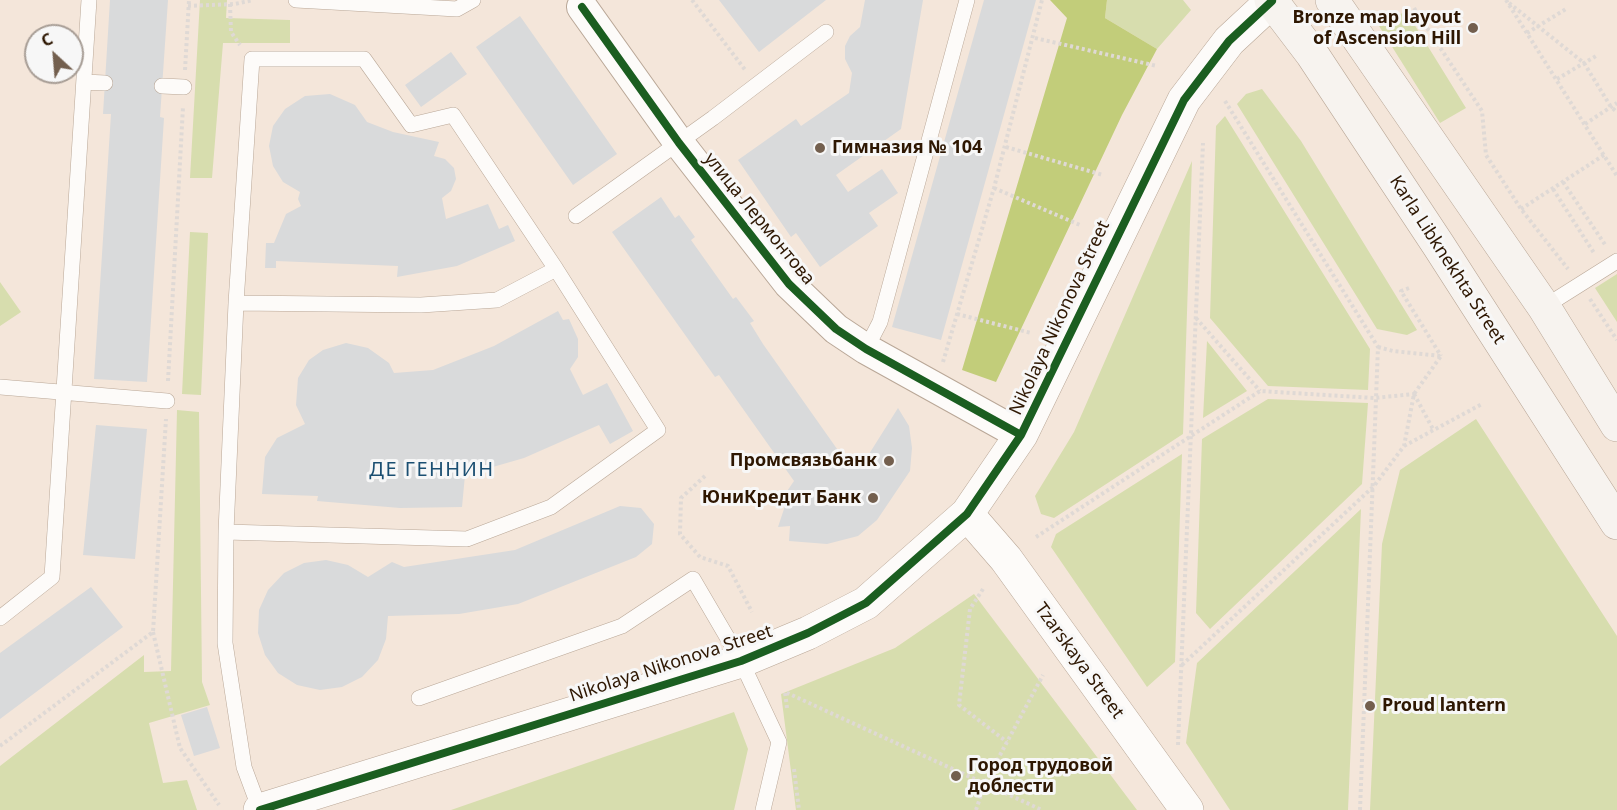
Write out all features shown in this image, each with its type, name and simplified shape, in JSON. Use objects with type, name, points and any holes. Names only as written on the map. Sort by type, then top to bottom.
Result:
[{"type":"main road","name":"Karla Libknekhta Street","points":[[1272,0],[1312,54],[1407,198],[1617,523]]},
{"type":"main road","points":[[1332,0],[1544,307],[1617,425]]},
{"type":"street","name":"Nikolaya Nikonova Street","points":[[260,810],[741,661],[808,633],[866,603],[967,514],[1021,435],[1127,213],[1184,100],[1229,41],[1272,0]]},
{"type":"street","name":"улица Лермонтова","points":[[582,7],[679,143],[789,284],[836,329],[866,349],[1021,435]]},
{"type":"street","name":"Tzarskaya Street","points":[[967,514],[1006,559],[1187,810]]},
{"type":"lane","points":[[89,0],[84,82],[105,83]]},
{"type":"lane","points":[[296,0],[457,9],[473,0]]},
{"type":"lane","points":[[866,349],[880,322],[967,0]]},
{"type":"lane","points":[[576,216],[679,143],[826,32]]},
{"type":"lane","points":[[226,532],[467,539],[551,507],[658,430],[556,269],[453,115],[411,125],[363,59],[252,59],[236,303],[226,532],[225,643],[244,767],[260,810]]},
{"type":"lane","points":[[0,618],[52,577],[84,84]]},
{"type":"lane","points":[[162,86],[184,87]]},
{"type":"lane","points":[[1544,307],[1617,261]]},
{"type":"lane","points":[[236,303],[421,305],[497,300],[556,269]]},
{"type":"lane","points":[[0,387],[167,401]]},
{"type":"lane","points":[[419,698],[622,626],[693,579],[741,661],[779,742],[764,810]]},
{"type":"path","points":[[188,6],[230,4],[253,0]]},
{"type":"path","points":[[692,0],[756,85]]},
{"type":"path","points":[[941,369],[994,188],[1035,38],[1042,0]]},
{"type":"path","points":[[1506,0],[1584,63],[1611,107],[1617,112]]},
{"type":"path","points":[[1506,0],[1617,176]]},
{"type":"path","points":[[230,4],[231,33]]},
{"type":"path","points":[[1414,8],[1482,111],[1486,155],[1521,209],[1580,285],[1617,340]]},
{"type":"path","points":[[1527,33],[1566,9]]},
{"type":"path","points":[[1035,38],[1157,66]]},
{"type":"path","points":[[1557,79],[1596,56]]},
{"type":"path","points":[[1225,101],[1378,346],[1374,398],[1374,486],[1360,810]]},
{"type":"path","points":[[1585,124],[1617,104]]},
{"type":"path","points":[[1178,745],[1203,143]]},
{"type":"path","points":[[1005,147],[1103,175]]},
{"type":"path","points":[[1521,209],[1604,155]]},
{"type":"path","points":[[1563,182],[1608,250],[1617,244]]},
{"type":"path","points":[[994,188],[1080,225]]},
{"type":"path","points":[[1553,189],[1594,254]]},
{"type":"path","points":[[1409,288],[1401,291],[1441,356]]},
{"type":"path","points":[[957,314],[1031,333]]},
{"type":"path","points":[[1196,318],[1260,391]]},
{"type":"path","points":[[1378,346],[1393,351],[1441,356]]},
{"type":"path","points":[[1181,666],[1374,486],[1404,446],[1414,394],[1441,356]]},
{"type":"path","points":[[1036,537],[1260,391],[1374,398],[1414,394]]},
{"type":"path","points":[[1414,394],[1434,431]]},
{"type":"path","points":[[1404,446],[1482,404]]},
{"type":"path","points":[[705,476],[681,498],[680,534],[700,557],[728,566],[752,612]]},
{"type":"path","points":[[983,589],[970,609],[959,705],[1007,742]]},
{"type":"path","points":[[153,632],[180,748],[219,805]]},
{"type":"path","points":[[976,810],[985,783],[1043,675]]},
{"type":"path","points":[[788,716],[785,692],[1042,810]]},
{"type":"path","points":[[794,763],[799,810]]},
{"type":"green space","points":[[200,0],[227,0],[226,18],[290,20],[290,43],[223,43],[212,178],[190,178]]},
{"type":"green space","points":[[1050,0],[1107,0],[1105,18],[1157,49],[1122,115],[996,382],[962,370],[1067,18]]},
{"type":"green space","points":[[1107,0],[1183,0],[1191,10],[1157,49],[1105,18]]},
{"type":"green space","points":[[1406,11],[1466,108],[1440,123],[1379,26]]},
{"type":"green space","points":[[1262,89],[1301,141],[1417,330],[1407,335],[1377,329],[1237,104],[1246,94]]},
{"type":"green space","points":[[1225,116],[1370,349],[1368,390],[1268,386],[1210,318],[1216,126]]},
{"type":"green space","points":[[1192,161],[1183,434],[1054,518],[1041,514],[1035,496],[1074,432]]},
{"type":"green space","points":[[190,232],[208,233],[201,395],[182,394]]},
{"type":"green space","points":[[1617,274],[1617,322],[1595,288]]},
{"type":"green space","points":[[0,282],[21,312],[0,326]]},
{"type":"green space","points":[[1207,341],[1247,391],[1203,418]]},
{"type":"green space","points":[[1268,399],[1368,403],[1362,484],[1210,629],[1196,613],[1202,439]]},
{"type":"green space","points":[[177,410],[199,412],[202,682],[210,705],[149,723],[163,783],[187,780],[197,810],[0,810],[0,766],[144,655],[144,672],[171,671]]},
{"type":"green space","points":[[1476,419],[1617,636],[1617,810],[1370,810],[1382,544],[1400,470]]},
{"type":"green space","points":[[1182,454],[1175,662],[1147,687],[1051,547],[1056,534]]},
{"type":"green space","points":[[1361,509],[1348,810],[1230,810],[1186,743],[1197,663]]},
{"type":"green space","points":[[974,594],[1137,810],[796,810],[781,694],[895,648]]},
{"type":"green space","points":[[734,712],[748,749],[734,810],[451,810]]},
{"type":"building","points":[[110,0],[168,0],[160,117],[164,118],[147,382],[94,379],[111,114],[103,114]]},
{"type":"building","points":[[719,0],[826,0],[759,52]]},
{"type":"building","points":[[865,0],[923,0],[901,129],[836,175],[848,192],[882,169],[898,193],[869,213],[878,226],[820,267],[796,233],[791,237],[738,160],[796,119],[801,126],[849,93],[852,73],[845,59],[845,46],[850,36],[860,27]]},
{"type":"building","points":[[984,0],[1036,0],[941,340],[892,327]]},
{"type":"building","points":[[520,16],[617,154],[573,185],[476,47]]},
{"type":"building","points":[[451,52],[467,74],[421,107],[405,85]]},
{"type":"building","points":[[330,94],[355,105],[367,122],[393,132],[439,142],[434,156],[445,159],[454,168],[456,179],[451,191],[442,198],[446,219],[488,204],[499,229],[508,225],[515,241],[457,266],[397,277],[398,266],[276,261],[276,268],[265,268],[266,243],[274,243],[286,214],[301,206],[298,199],[300,192],[283,182],[273,166],[269,146],[273,126],[285,109],[305,96]]},
{"type":"building","points":[[661,197],[675,218],[679,215],[695,237],[691,240],[733,299],[736,297],[754,321],[750,323],[763,344],[842,456],[834,462],[864,462],[898,408],[909,426],[912,448],[910,471],[877,520],[858,536],[827,544],[789,541],[790,526],[778,527],[785,506],[779,503],[794,481],[719,375],[715,377],[612,232]]},
{"type":"building","points":[[558,311],[563,320],[569,319],[578,339],[578,357],[570,369],[583,395],[607,383],[633,431],[610,444],[599,425],[524,458],[465,475],[462,507],[400,508],[317,501],[318,496],[262,494],[265,457],[277,438],[305,424],[296,405],[298,378],[309,360],[323,350],[346,343],[368,348],[389,363],[394,373],[433,370],[494,346]]},
{"type":"building","points":[[96,425],[147,429],[135,559],[83,555]]},
{"type":"building","points":[[620,506],[641,508],[654,524],[652,544],[636,557],[518,604],[459,614],[388,616],[386,639],[378,660],[362,677],[342,687],[320,690],[297,685],[278,673],[265,655],[258,633],[259,610],[268,590],[284,573],[304,563],[326,560],[348,565],[368,577],[392,562],[404,567],[515,550]]},
{"type":"building","points":[[91,587],[123,627],[0,719],[0,653]]},
{"type":"building","points":[[207,707],[220,748],[194,756],[181,715]]},
{"type":"cycle path","points":[[260,810],[741,661],[808,633],[866,603],[967,514],[1021,435],[1184,100],[1229,41],[1272,1]]},
{"type":"cycle path","points":[[582,7],[679,143],[789,284],[836,329],[866,349],[1021,435]]},
{"type":"place","name":"Bronze map layout of Ascension Hill","points":[[1473,28]]},
{"type":"place","name":"Гимназия № 104","points":[[820,148]]},
{"type":"place","name":"Промсвязьбанк","points":[[889,461]]},
{"type":"place","name":"ЮниКредит Банк","points":[[873,498]]},
{"type":"place","name":"Proud lantern","points":[[1370,706]]},
{"type":"place","name":"Город трудовой доблести","points":[[956,776]]},
{"type":"district","name":"ДЕ ГЕННИН","points":[[432,470]]}]
